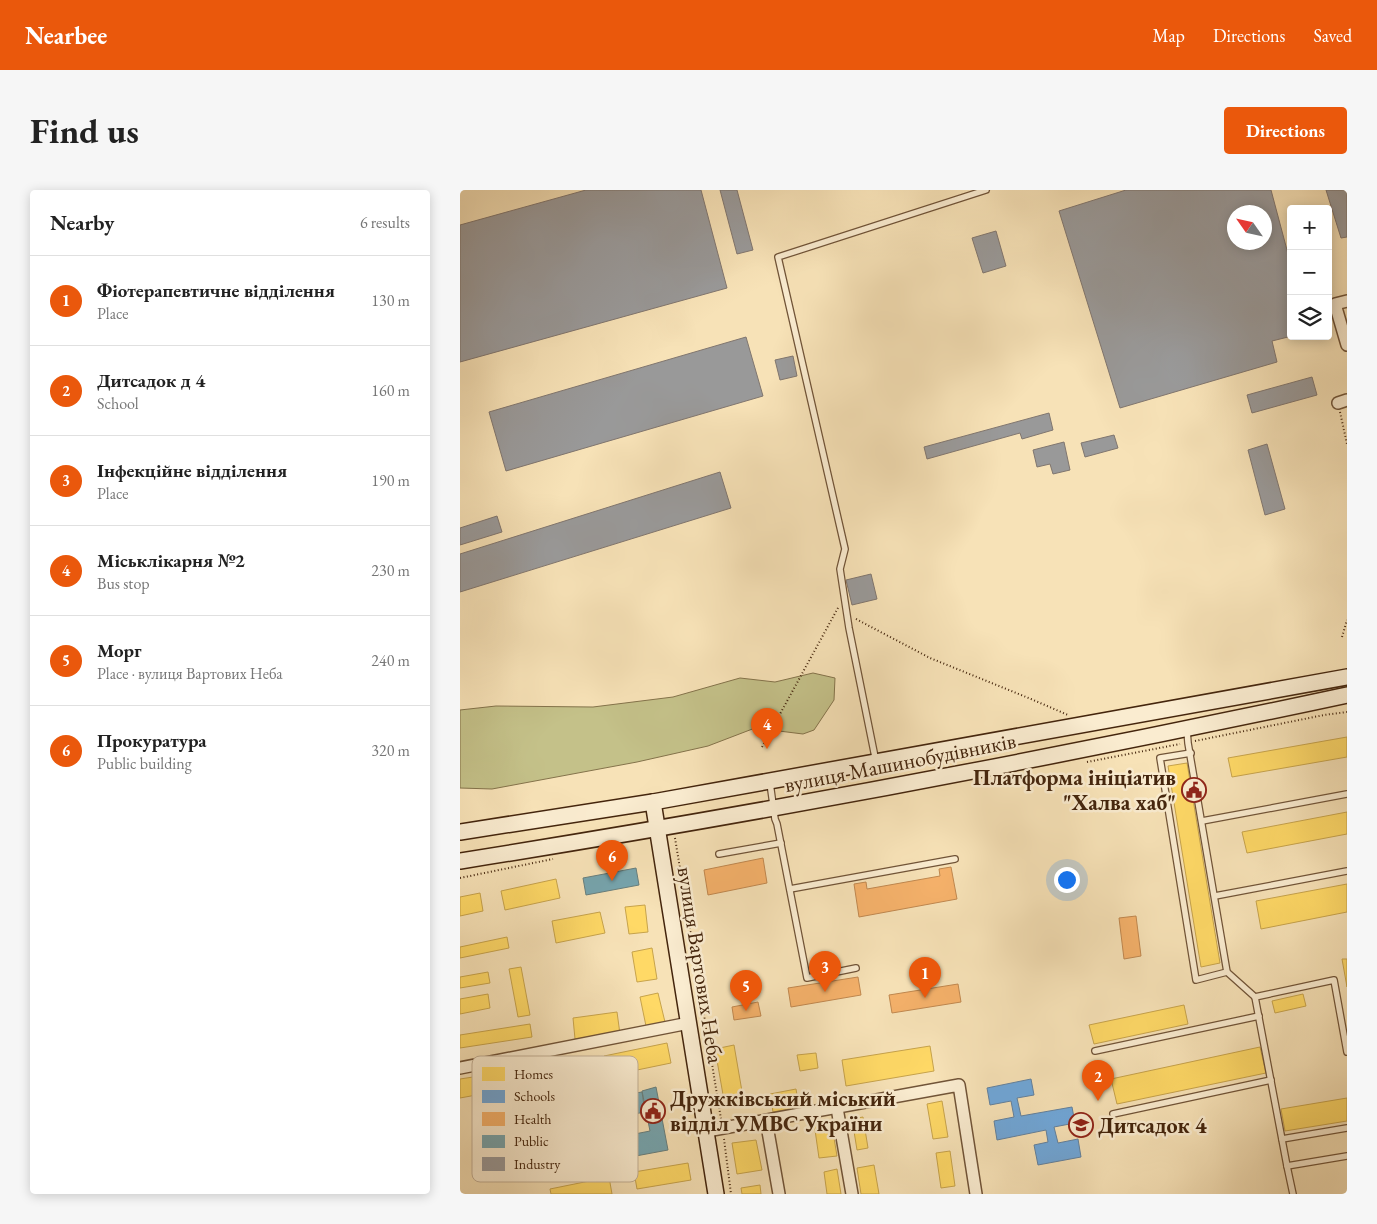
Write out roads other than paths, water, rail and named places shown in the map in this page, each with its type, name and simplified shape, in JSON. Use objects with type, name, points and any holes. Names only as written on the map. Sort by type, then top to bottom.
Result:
[{"type":"street","points":[[1347,301],[1335,304],[1347,345]]},
{"type":"street","name":"вулиця Машинобудівників","points":[[460,832],[653,802],[1347,677]]},
{"type":"street","name":"вулиця Машинобудівників","points":[[460,861],[658,829],[1187,730],[1347,695]]},
{"type":"street","name":"вулиця Вартових Неба","points":[[653,802],[716,1194]]},
{"type":"street","points":[[521,1056],[689,1023]]},
{"type":"street","points":[[707,1131],[959,1085],[976,1194]]},
{"type":"street","points":[[837,1108],[852,1194]]},
{"type":"street","points":[[766,1120],[779,1194]]},
{"type":"lane","points":[[876,762],[840,569],[845,549],[778,257],[986,190]]},
{"type":"lane","points":[[1187,730],[1227,972],[1255,997],[1293,1194]]},
{"type":"lane","points":[[1191,753],[1160,758],[1196,980],[1227,972]]},
{"type":"lane","points":[[769,781],[807,978],[856,968]]},
{"type":"lane","points":[[1202,821],[1347,794]]},
{"type":"lane","points":[[719,854],[781,843]]},
{"type":"lane","points":[[790,889],[955,859]]},
{"type":"lane","points":[[1214,896],[1347,871]]},
{"type":"lane","points":[[1255,997],[1334,980],[1347,1052]]},
{"type":"lane","points":[[1095,1051],[1259,1016]]},
{"type":"lane","points":[[1113,1114],[1271,1080]]},
{"type":"lane","points":[[1282,1139],[1347,1128]]},
{"type":"lane","points":[[1288,1166],[1347,1156]]},
{"type":"place","name":"Міськлікарня №2","points":[[767,749]]},
{"type":"place","name":"Платформа ініціатив \"Халва хаб\"","points":[[1194,790]]},
{"type":"place","name":"Прокуратура","points":[[612,881]]},
{"type":"place","name":"Інфекційне відділення","points":[[825,992]]},
{"type":"place","name":"Фіотерапевтичне відділення","points":[[925,998]]},
{"type":"place","name":"Морг","points":[[746,1011]]},
{"type":"place","name":"Дитсадок д 4","points":[[1098,1101]]},
{"type":"place","name":"Дружківський міський відділ УМВС України","points":[[653,1111]]},
{"type":"place","name":"Дитсадок 4","points":[[1081,1125]]}]
